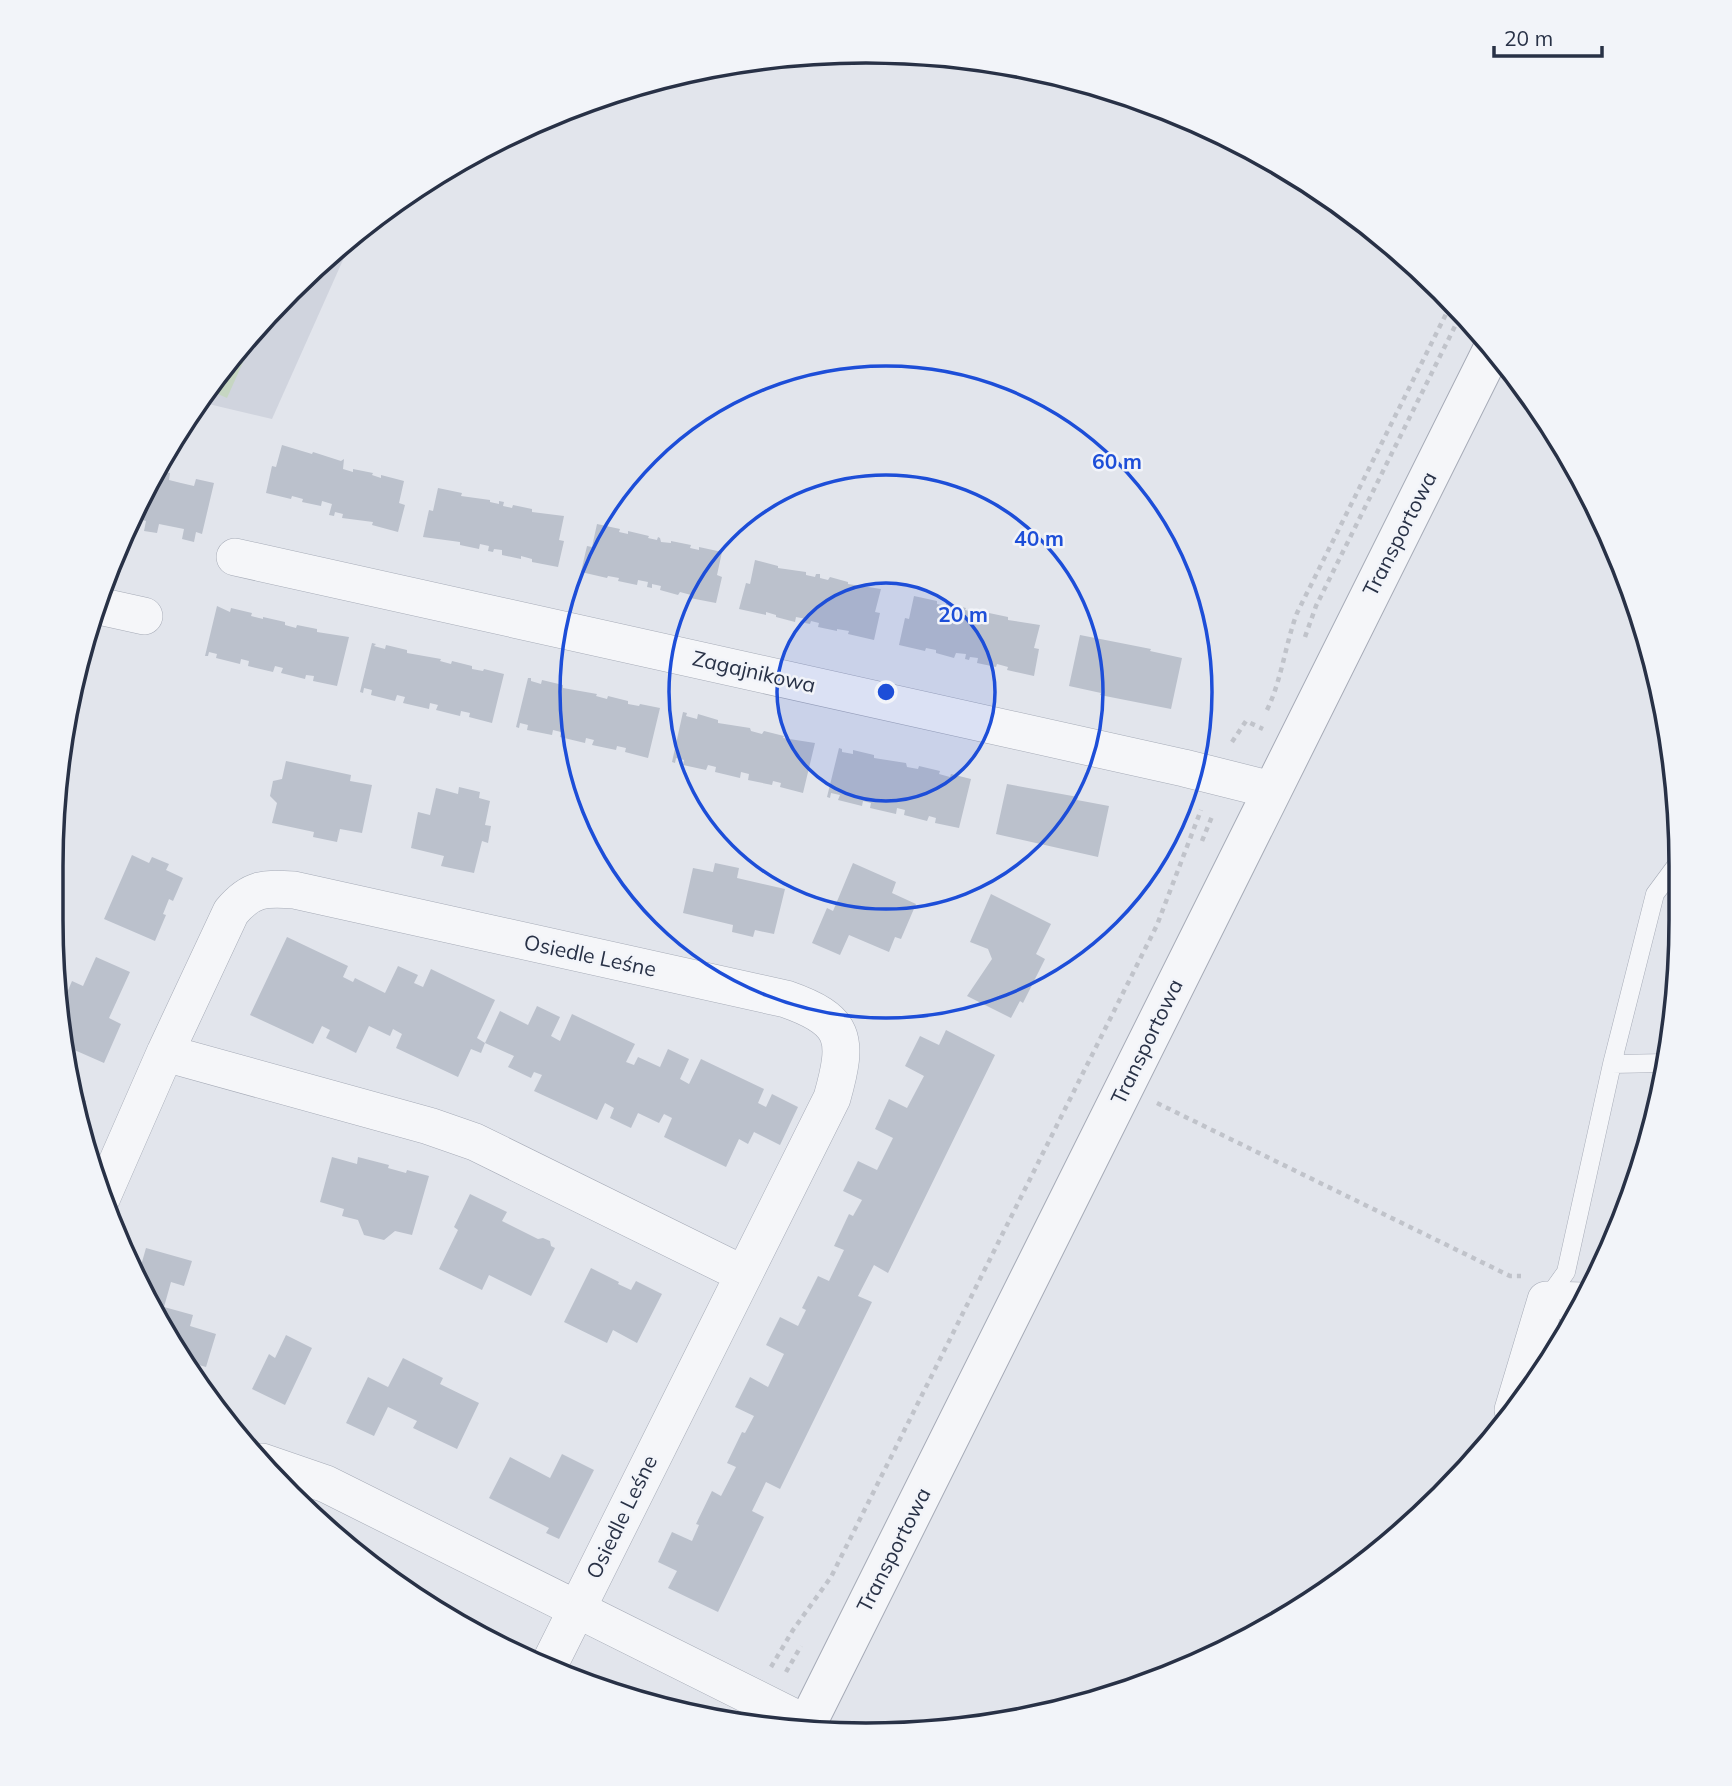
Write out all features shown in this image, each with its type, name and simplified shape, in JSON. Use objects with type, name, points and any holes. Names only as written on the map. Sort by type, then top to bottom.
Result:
[{"type":"street","name":"Transportowa","points":[[809,1721],[1487,358]]},
{"type":"street","name":"Zagajnikowa","points":[[235,557],[1272,790]]},
{"type":"street","points":[[106,607],[144,616]]},
{"type":"street","name":"Osiedle Leśne","points":[[108,1183],[231,912],[244,897],[257,891],[275,889],[321,896],[786,999],[822,1014],[834,1024],[839,1035],[841,1068],[832,1098],[552,1659]]},
{"type":"street","points":[[165,1053],[429,1125],[475,1142],[743,1274]]},
{"type":"street","points":[[1517,1390],[1536,1288],[1574,1298]]},
{"type":"street","points":[[280,1468],[326,1485],[755,1698],[792,1719]]},
{"type":"lane","points":[[1536,1288],[1566,1272],[1612,1064],[1655,894],[1669,875]]},
{"type":"lane","points":[[1612,1064],[1656,1063]]},
{"type":"path","points":[[1302,649],[1316,606],[1457,323]]},
{"type":"path","points":[[755,1698],[793,1630],[831,1577],[1145,950],[1197,818],[1245,721],[1272,734]]},
{"type":"path","points":[[1146,1098],[1536,1288]]},
{"type":"shaded area","points":[[345,255],[272,419],[209,404],[262,337],[298,298]]},
{"type":"green space","points":[[245,357],[227,398],[217,394]]},
{"type":"building","points":[[282,445],[341,461],[344,459],[343,469],[353,472],[353,469],[373,473],[372,475],[381,478],[381,475],[404,481],[399,503],[405,505],[398,532],[372,525],[373,522],[342,518],[343,514],[335,512],[334,516],[329,515],[332,504],[322,501],[321,506],[302,502],[303,499],[292,496],[291,499],[266,493],[272,466],[276,467]]},
{"type":"building","points":[[167,472],[170,473],[169,480],[194,486],[196,479],[214,483],[202,534],[196,532],[194,542],[182,539],[184,529],[159,524],[157,533],[144,531],[146,521],[142,520]]},
{"type":"building","points":[[438,488],[462,493],[461,496],[499,504],[499,501],[504,502],[503,506],[512,508],[513,505],[532,509],[532,512],[564,516],[559,540],[564,541],[558,567],[532,562],[532,559],[521,556],[521,559],[502,555],[502,550],[488,551],[489,546],[480,544],[479,549],[460,545],[460,542],[423,537],[429,510],[433,511]]},
{"type":"building","points":[[597,524],[620,529],[619,532],[628,534],[628,531],[657,540],[658,537],[661,542],[671,541],[691,545],[690,548],[699,550],[699,547],[722,552],[717,575],[722,577],[716,603],[690,598],[691,595],[680,592],[678,595],[660,590],[661,586],[652,584],[652,588],[647,587],[648,582],[638,580],[637,585],[618,581],[619,578],[581,572],[587,546],[592,547]]},
{"type":"building","points":[[755,560],[778,568],[806,572],[806,575],[815,577],[820,574],[820,578],[828,580],[830,577],[848,584],[881,589],[875,612],[880,613],[874,640],[848,634],[849,631],[818,627],[819,623],[811,621],[810,624],[805,623],[806,619],[796,617],[795,622],[766,612],[766,615],[739,609],[746,583],[750,584]]},
{"type":"building","points":[[914,596],[946,606],[946,603],[966,608],[965,610],[980,610],[979,614],[988,616],[989,613],[1008,617],[1008,620],[1040,625],[1034,648],[1039,649],[1034,676],[1007,670],[1008,667],[997,664],[996,667],[977,663],[978,658],[965,659],[966,654],[956,653],[954,658],[936,653],[936,650],[926,648],[925,651],[899,645],[905,618],[909,619]]},
{"type":"building","points":[[217,606],[230,612],[231,608],[252,613],[251,616],[285,622],[285,625],[296,628],[297,625],[317,629],[317,632],[349,637],[337,686],[313,681],[314,676],[306,675],[305,679],[281,673],[283,668],[275,666],[273,672],[248,666],[249,661],[241,659],[240,664],[216,658],[217,654],[209,652],[208,656],[205,656]]},
{"type":"building","points":[[1080,635],[1182,658],[1171,709],[1069,686]]},
{"type":"building","points":[[372,643],[385,649],[386,645],[451,664],[452,661],[472,666],[472,669],[504,674],[492,723],[469,717],[470,713],[461,711],[460,716],[436,710],[438,705],[430,703],[429,709],[403,703],[405,697],[397,695],[395,701],[371,695],[372,690],[364,688],[363,693],[360,692]]},
{"type":"building","points":[[528,678],[541,684],[542,680],[607,699],[608,696],[628,701],[628,704],[660,708],[648,758],[625,752],[626,748],[617,746],[616,750],[592,745],[594,740],[586,738],[585,743],[560,737],[561,732],[553,730],[552,735],[527,730],[528,725],[520,723],[519,728],[516,727]]},
{"type":"building","points":[[683,712],[687,713],[686,716],[697,719],[698,714],[718,720],[718,723],[750,728],[751,731],[762,734],[764,731],[784,736],[783,738],[815,743],[803,793],[780,787],[781,783],[773,781],[772,785],[748,780],[749,774],[741,772],[740,778],[715,772],[716,767],[708,765],[706,770],[683,765],[684,760],[676,758],[675,763],[672,762]]},
{"type":"building","points":[[839,748],[842,752],[853,754],[853,750],[874,755],[874,758],[906,763],[907,767],[918,769],[919,766],[940,771],[939,774],[950,777],[951,774],[971,779],[959,828],[935,823],[936,818],[929,816],[927,821],[904,815],[905,810],[897,808],[896,814],[870,808],[871,803],[863,801],[862,806],[838,800],[840,795],[831,793],[830,798],[827,797]]},
{"type":"building","points":[[286,761],[351,775],[350,781],[372,785],[362,833],[340,829],[337,842],[313,837],[314,832],[272,823],[277,803],[270,796],[273,781],[282,779]]},
{"type":"building","points":[[1007,784],[1078,797],[1077,800],[1109,806],[1098,857],[996,834]]},
{"type":"building","points":[[459,787],[480,792],[479,798],[490,801],[485,825],[491,826],[488,843],[482,841],[474,873],[441,866],[444,856],[411,848],[418,812],[430,815],[436,788],[458,794]]},
{"type":"building","points":[[132,855],[149,863],[152,857],[169,864],[166,870],[183,878],[173,901],[169,899],[163,914],[166,915],[155,941],[104,919]]},
{"type":"building","points":[[715,863],[739,868],[737,878],[785,889],[774,934],[755,930],[753,937],[732,932],[733,925],[683,913],[693,868],[713,872]]},
{"type":"building","points":[[853,863],[896,882],[892,893],[916,904],[901,939],[895,937],[889,952],[849,935],[840,955],[812,943],[827,908],[833,911]]},
{"type":"building","points":[[991,894],[1051,924],[1036,954],[1045,959],[1023,1003],[1020,1001],[1011,1018],[967,996],[992,959],[988,949],[970,942]]},
{"type":"building","points":[[287,937],[348,966],[343,977],[353,982],[355,978],[385,993],[398,966],[418,975],[414,983],[423,987],[431,969],[495,1000],[477,1038],[485,1043],[481,1053],[471,1049],[458,1077],[396,1048],[402,1034],[393,1029],[390,1036],[369,1026],[356,1053],[326,1038],[330,1030],[322,1026],[313,1044],[250,1015]]},
{"type":"building","points":[[96,957],[130,972],[109,1018],[121,1024],[104,1063],[74,1050],[67,993],[72,981],[83,986]]},
{"type":"building","points":[[537,1006],[560,1017],[551,1036],[560,1041],[572,1014],[635,1044],[626,1062],[634,1065],[638,1057],[660,1067],[668,1049],[689,1059],[680,1079],[689,1084],[701,1059],[764,1089],[758,1103],[766,1107],[772,1094],[798,1107],[780,1145],[754,1132],[748,1144],[739,1139],[726,1167],[664,1137],[672,1118],[664,1114],[659,1123],[638,1113],[631,1128],[610,1118],[614,1108],[605,1103],[597,1120],[534,1091],[542,1075],[534,1072],[531,1078],[508,1067],[514,1056],[485,1043],[500,1011],[528,1025]]},
{"type":"building","points":[[946,1030],[995,1055],[888,1273],[874,1265],[858,1296],[872,1302],[780,1489],[766,1482],[752,1511],[764,1517],[718,1612],[668,1588],[677,1571],[658,1562],[672,1532],[692,1541],[699,1525],[696,1524],[712,1491],[721,1496],[736,1467],[727,1463],[742,1432],[745,1433],[754,1416],[735,1407],[750,1377],[768,1387],[784,1354],[766,1345],[780,1317],[798,1326],[806,1310],[802,1308],[818,1276],[829,1281],[844,1250],[834,1246],[849,1214],[853,1216],[862,1200],[843,1191],[858,1161],[877,1170],[893,1138],[875,1129],[889,1099],[907,1108],[924,1076],[905,1066],[920,1036],[939,1045]]},
{"type":"building","points":[[332,1157],[357,1164],[358,1157],[389,1165],[388,1168],[406,1173],[407,1170],[429,1176],[412,1235],[395,1231],[384,1240],[364,1235],[358,1220],[342,1216],[344,1209],[320,1202]]},
{"type":"building","points":[[470,1194],[507,1212],[502,1221],[538,1239],[550,1241],[555,1248],[531,1296],[489,1275],[482,1290],[439,1269],[458,1230],[454,1227]]},
{"type":"building","points":[[146,1248],[192,1261],[184,1286],[171,1282],[164,1307],[193,1315],[190,1326],[216,1334],[206,1367],[197,1365],[171,1322],[141,1265]]},
{"type":"building","points":[[591,1268],[631,1290],[636,1281],[662,1294],[637,1343],[613,1330],[607,1343],[564,1322]]},
{"type":"building","points":[[286,1335],[312,1348],[285,1405],[252,1389],[269,1354],[275,1358]]},
{"type":"building","points":[[403,1358],[443,1378],[440,1384],[479,1403],[457,1449],[413,1428],[417,1421],[388,1407],[374,1436],[346,1423],[368,1377],[388,1387]]},
{"type":"building","points":[[562,1454],[594,1470],[559,1539],[546,1533],[549,1528],[489,1498],[510,1457],[550,1478]]}]
